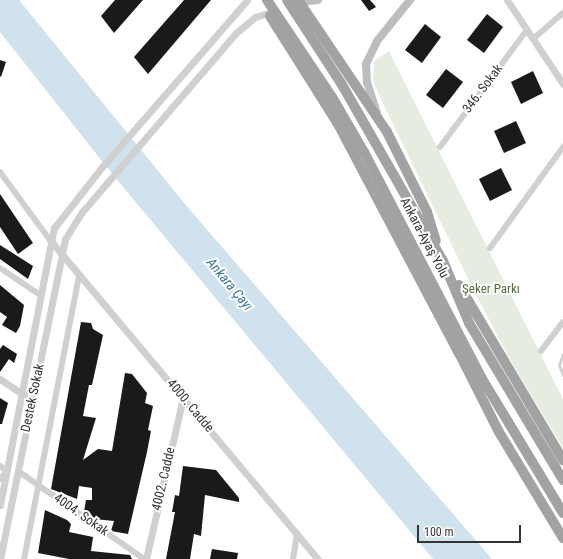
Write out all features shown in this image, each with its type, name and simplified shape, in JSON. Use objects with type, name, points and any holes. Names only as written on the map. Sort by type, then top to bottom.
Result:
[{"type":"highway","points":[[261,0],[354,151],[499,432],[563,538]]},
{"type":"highway","name":"Ankara-Ayaş Yolu","points":[[267,0],[332,97],[414,246],[481,377],[563,513]]},
{"type":"highway","name":"Ankara-Ayaş Yolu","points":[[287,0],[341,83],[443,260],[470,323],[563,480]]},
{"type":"highway","points":[[268,13],[286,9],[298,1],[319,29],[379,119],[427,212],[443,260],[481,320],[563,460]]},
{"type":"highway","points":[[292,51],[293,42],[297,34],[307,28],[319,29]]},
{"type":"highway","points":[[430,278],[458,352]]},
{"type":"main road","points":[[298,1],[318,0]]},
{"type":"main road","points":[[379,119],[367,83],[366,64],[377,41],[410,0]]},
{"type":"street","name":"Destek Sokak","points":[[0,505],[50,240],[62,216],[102,167],[247,0]]},
{"type":"street","points":[[506,0],[563,84]]},
{"type":"street","name":"Destek Sokak","points":[[0,559],[34,396],[61,253],[73,225],[236,33],[255,17],[268,13]]},
{"type":"street","points":[[533,39],[563,13]]},
{"type":"street","name":"346. Sokak","points":[[440,147],[527,30]]},
{"type":"street","points":[[490,248],[563,147]]},
{"type":"street","points":[[0,172],[61,253]]},
{"type":"street","name":"4000. Cadde","points":[[61,253],[318,559]]},
{"type":"street","points":[[0,268],[40,296]]},
{"type":"street","points":[[24,559],[79,275]]},
{"type":"street","points":[[541,351],[563,322]]},
{"type":"street","points":[[0,380],[22,394],[34,396]]},
{"type":"street","name":"4002. Cadde","points":[[145,559],[183,398]]},
{"type":"street","points":[[0,466],[7,471],[0,479]]},
{"type":"street","name":"4004. Sokak","points":[[18,472],[145,559]]},
{"type":"street","points":[[293,559],[297,533]]},
{"type":"lane","points":[[563,354],[559,365],[563,375]]},
{"type":"green space","name":"Şeker Parkı","points":[[389,51],[563,399],[563,448],[512,363],[476,295],[379,95],[373,81],[374,61]]},
{"type":"water","name":"Ankara Çayı","points":[[0,0],[19,0],[190,210],[492,559],[433,559],[109,170],[0,32]]},
{"type":"building","points":[[115,0],[143,0],[114,33],[101,16]]},
{"type":"building","points":[[184,0],[211,0],[148,74],[134,57]]},
{"type":"building","points":[[361,0],[370,0],[376,7],[369,11]]},
{"type":"building","points":[[487,14],[503,27],[484,53],[467,40]]},
{"type":"building","points":[[425,24],[441,37],[422,63],[405,50]]},
{"type":"building","points":[[0,60],[6,62],[1,77],[0,76]]},
{"type":"building","points":[[446,69],[463,82],[443,108],[426,95]]},
{"type":"building","points":[[533,71],[543,93],[521,104],[511,82]]},
{"type":"building","points":[[516,121],[526,143],[504,153],[494,131]]},
{"type":"building","points":[[501,168],[512,190],[490,201],[479,179]]},
{"type":"building","points":[[0,194],[33,243],[18,254],[0,227]]},
{"type":"building","points":[[0,245],[33,266],[28,279],[0,259]]},
{"type":"building","points":[[0,285],[24,305],[20,326],[16,333],[2,325],[7,317],[0,312]]},
{"type":"building","points":[[81,322],[91,323],[93,329],[103,335],[92,385],[89,385],[83,416],[96,418],[83,460],[98,449],[112,451],[125,373],[132,374],[147,393],[145,403],[153,406],[148,430],[151,431],[147,452],[128,534],[111,531],[114,521],[94,519],[91,514],[84,512],[86,500],[92,500],[92,488],[79,486],[77,499],[51,489]]},
{"type":"building","points":[[3,345],[17,354],[14,363],[9,359],[0,372],[0,349]]},
{"type":"building","points":[[0,398],[8,403],[2,424],[0,424]]},
{"type":"building","points":[[183,466],[216,470],[239,498],[239,502],[205,495],[201,536],[194,534],[190,559],[166,559],[175,512],[172,512],[175,495],[179,496]]},
{"type":"building","points":[[45,510],[67,520],[71,524],[69,532],[93,537],[91,551],[130,555],[132,559],[69,559],[38,553]]},
{"type":"building","points":[[212,549],[238,553],[237,559],[210,559]]}]
